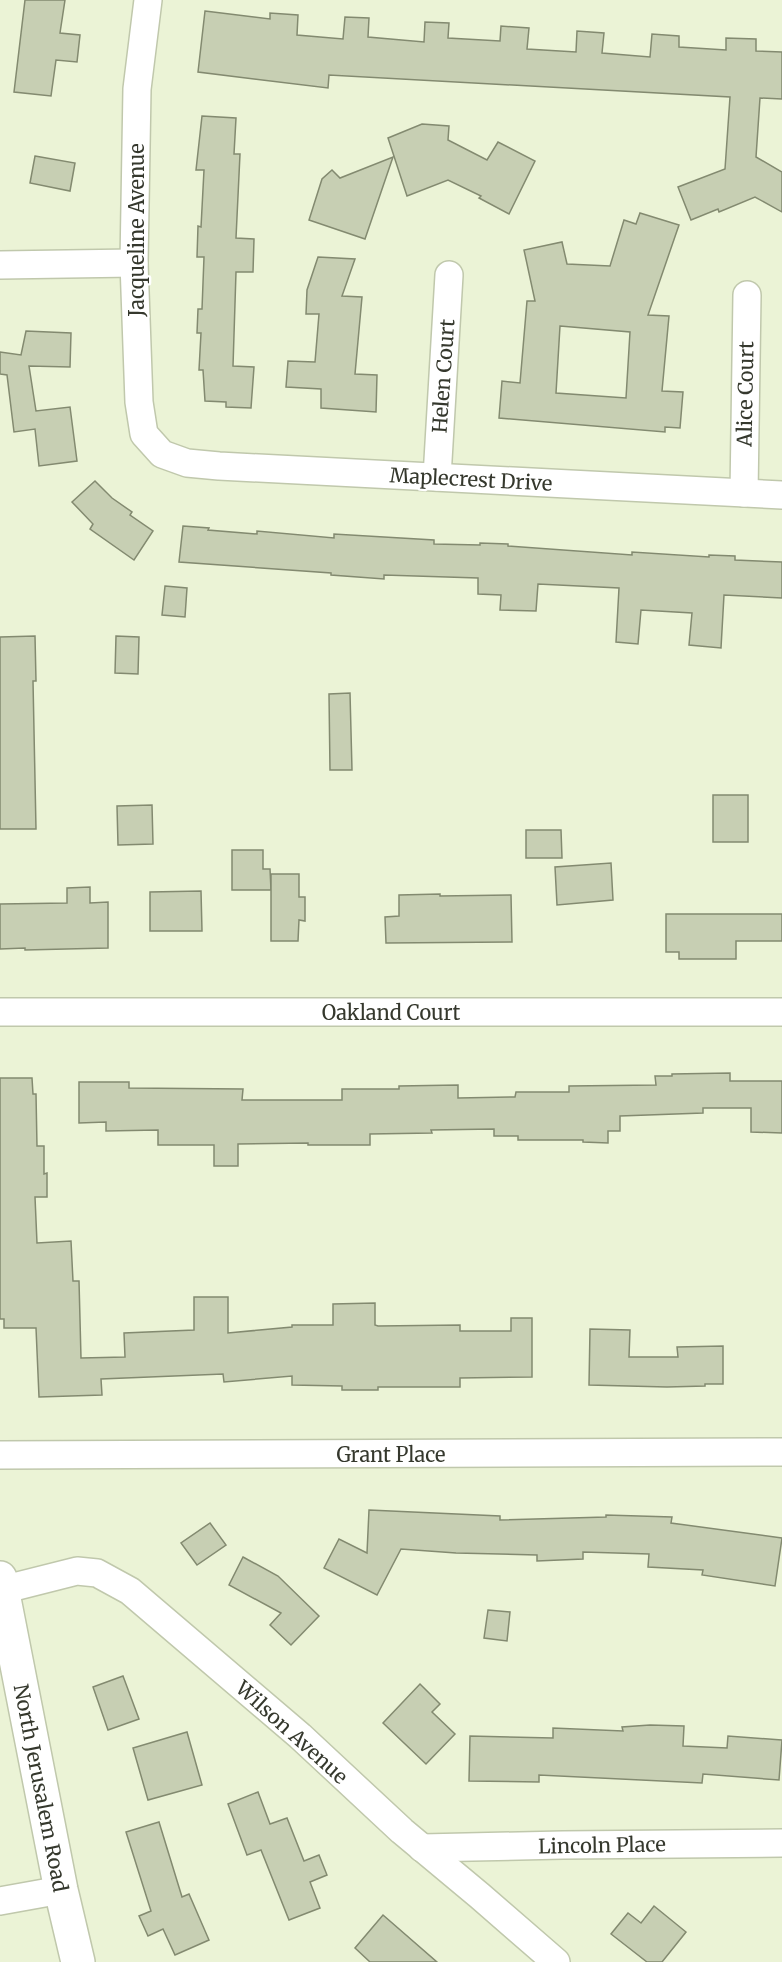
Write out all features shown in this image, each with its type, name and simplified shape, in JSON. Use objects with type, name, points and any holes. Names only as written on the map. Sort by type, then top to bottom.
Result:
[{"type":"main road","name":"North Jerusalem Road","points":[[1,1584],[61,1890],[78,1962]]},
{"type":"street","name":"Jacqueline Avenue","points":[[148,0],[137,89],[134,263],[140,402],[144,434],[162,454]]},
{"type":"street","points":[[0,265],[134,263]]},
{"type":"street","name":"Helen Court","points":[[437,477],[449,275]]},
{"type":"street","name":"Alice Court","points":[[744,493],[747,295]]},
{"type":"street","name":"Maplecrest Drive","points":[[162,454],[187,463],[219,466],[782,495]]},
{"type":"street","name":"Oakland Court","points":[[0,1012],[782,1012]]},
{"type":"street","name":"Grant Place","points":[[0,1455],[782,1452]]},
{"type":"street","name":"Wilson Avenue","points":[[1,1584],[77,1571],[97,1573],[130,1591],[300,1736],[423,1848],[556,1962]]},
{"type":"street","name":"Lincoln Place","points":[[423,1848],[782,1843]]},
{"type":"street","points":[[0,1901],[61,1890]]},
{"type":"building","points":[[25,0],[65,0],[60,33],[80,35],[77,62],[56,60],[51,96],[14,92]]},
{"type":"building","points":[[205,11],[270,19],[270,13],[298,15],[297,35],[343,39],[345,17],[369,18],[368,37],[424,42],[425,22],[449,23],[448,38],[500,41],[501,26],[529,28],[527,49],[576,52],[577,31],[604,33],[602,53],[650,57],[652,34],[679,36],[679,47],[726,50],[726,38],[756,39],[756,51],[782,52],[782,99],[760,98],[756,157],[782,172],[782,212],[755,197],[719,212],[718,209],[691,220],[678,187],[725,169],[730,97],[329,75],[328,88],[198,72]]},
{"type":"building","points":[[202,116],[236,118],[234,154],[240,154],[236,238],[254,239],[253,272],[236,272],[233,366],[254,367],[251,408],[226,407],[226,402],[205,401],[203,370],[199,370],[201,333],[197,333],[198,309],[202,309],[204,257],[197,257],[204,170],[196,170]]},
{"type":"building","points":[[422,124],[449,126],[448,140],[487,160],[498,142],[535,161],[509,214],[479,198],[481,196],[448,180],[407,196],[388,138]]},
{"type":"building","points":[[35,156],[75,163],[70,191],[30,183]]},
{"type":"building","points":[[393,157],[365,239],[309,220],[322,179],[332,170],[340,178]]},
{"type":"building","points":[[640,213],[679,225],[648,315],[669,316],[662,391],[683,392],[680,428],[665,427],[665,432],[499,418],[502,381],[520,383],[527,301],[535,301],[524,250],[562,242],[567,264],[610,266],[624,220],[636,224]],"holes":[[[560,326],[630,332],[626,398],[556,393]]]},
{"type":"building","points":[[318,257],[355,259],[342,296],[362,297],[355,374],[377,375],[376,412],[321,408],[321,389],[286,387],[288,361],[315,362],[319,314],[306,314],[307,290]]},
{"type":"building","points":[[26,331],[71,333],[70,367],[29,366],[36,411],[70,407],[77,461],[39,466],[35,429],[14,432],[7,375],[0,374],[0,352],[21,355]]},
{"type":"building","points":[[95,481],[112,498],[132,512],[130,515],[153,531],[134,560],[90,529],[93,524],[72,502]]},
{"type":"building","points":[[183,526],[257,534],[257,531],[334,538],[334,534],[434,540],[434,544],[508,544],[508,546],[632,555],[632,552],[709,557],[709,555],[735,556],[735,560],[782,562],[782,598],[724,595],[721,648],[689,645],[692,613],[641,610],[638,644],[616,642],[619,588],[538,584],[536,611],[500,610],[501,595],[478,594],[478,578],[384,575],[384,579],[179,562]]},
{"type":"building","points":[[165,586],[187,588],[185,617],[162,615]]},
{"type":"building","points":[[35,636],[36,681],[33,681],[36,829],[0,829],[0,637]]},
{"type":"building","points":[[116,636],[139,637],[138,674],[115,673]]},
{"type":"building","points":[[350,693],[352,770],[330,770],[329,694]]},
{"type":"building","points":[[713,795],[748,795],[748,842],[713,842]]},
{"type":"building","points":[[152,805],[153,844],[118,845],[117,806]]},
{"type":"building","points":[[526,830],[561,830],[562,858],[526,858]]},
{"type":"building","points":[[232,850],[263,850],[263,869],[270,869],[271,890],[232,890]]},
{"type":"building","points":[[611,863],[613,900],[557,905],[555,867]]},
{"type":"building","points":[[271,874],[299,874],[299,897],[305,897],[305,921],[299,920],[298,941],[271,941]]},
{"type":"building","points":[[90,887],[90,903],[108,902],[108,948],[0,949],[0,904],[67,903],[67,888]]},
{"type":"building","points":[[201,891],[202,931],[150,931],[150,892]]},
{"type":"building","points":[[440,894],[440,896],[511,895],[512,942],[386,943],[385,917],[399,916],[399,895]]},
{"type":"building","points":[[666,914],[782,914],[782,941],[736,941],[736,959],[679,959],[679,952],[666,952]]},
{"type":"building","points":[[730,1073],[730,1081],[782,1081],[782,1133],[751,1132],[751,1108],[703,1108],[703,1113],[620,1116],[620,1131],[608,1131],[608,1143],[583,1142],[583,1140],[518,1140],[518,1136],[494,1136],[494,1129],[431,1130],[432,1133],[370,1134],[370,1145],[238,1144],[238,1166],[214,1166],[214,1145],[158,1145],[158,1130],[106,1131],[106,1122],[79,1123],[79,1082],[129,1082],[129,1088],[243,1089],[242,1100],[342,1100],[342,1089],[399,1089],[399,1086],[458,1085],[458,1098],[515,1097],[516,1092],[569,1092],[569,1086],[656,1085],[655,1076],[672,1076],[672,1074]]},
{"type":"building","points":[[0,1078],[32,1078],[33,1094],[36,1094],[37,1146],[44,1146],[44,1174],[47,1173],[47,1197],[35,1197],[37,1243],[71,1241],[73,1281],[79,1281],[81,1358],[125,1357],[124,1333],[194,1330],[194,1297],[228,1297],[228,1333],[292,1327],[292,1325],[333,1325],[333,1304],[375,1303],[375,1325],[378,1326],[460,1325],[460,1331],[511,1331],[511,1318],[532,1318],[532,1377],[460,1378],[460,1387],[378,1387],[378,1390],[342,1390],[342,1386],[292,1385],[292,1376],[224,1382],[223,1374],[101,1379],[102,1395],[39,1397],[36,1328],[4,1328],[4,1319],[0,1319]]},
{"type":"building","points":[[590,1329],[630,1330],[629,1357],[678,1357],[677,1347],[723,1346],[723,1384],[667,1387],[589,1385]]},
{"type":"building","points":[[369,1510],[500,1516],[500,1520],[606,1517],[606,1515],[672,1517],[671,1523],[782,1538],[775,1586],[702,1575],[703,1570],[648,1567],[649,1554],[583,1552],[583,1559],[537,1561],[537,1555],[401,1549],[377,1595],[324,1568],[339,1539],[367,1553]]},
{"type":"building","points":[[210,1523],[226,1545],[197,1565],[181,1543]]},
{"type":"building","points":[[243,1557],[278,1576],[319,1616],[291,1645],[270,1625],[281,1613],[229,1585]]},
{"type":"building","points":[[488,1610],[510,1612],[507,1641],[484,1638]]},
{"type":"building","points":[[123,1676],[139,1719],[108,1730],[93,1687]]},
{"type":"building","points":[[420,1684],[440,1704],[432,1712],[455,1734],[426,1764],[383,1723]]},
{"type":"building","points":[[684,1726],[683,1746],[727,1748],[728,1736],[782,1740],[779,1780],[703,1774],[702,1783],[539,1775],[539,1782],[469,1781],[470,1736],[553,1738],[553,1728],[623,1731],[622,1727]]},
{"type":"building","points":[[187,1732],[202,1785],[148,1800],[133,1748]]},
{"type":"building","points":[[258,1792],[270,1824],[287,1818],[304,1861],[319,1855],[327,1875],[310,1882],[320,1908],[289,1920],[261,1850],[247,1855],[228,1804]]},
{"type":"building","points":[[159,1822],[182,1897],[189,1894],[209,1940],[175,1955],[163,1929],[148,1936],[139,1916],[151,1911],[126,1832]]},
{"type":"building","points":[[654,1906],[686,1932],[662,1962],[647,1962],[611,1934],[628,1913],[641,1923]]},
{"type":"building","points":[[383,1915],[437,1962],[370,1962],[355,1948]]}]
